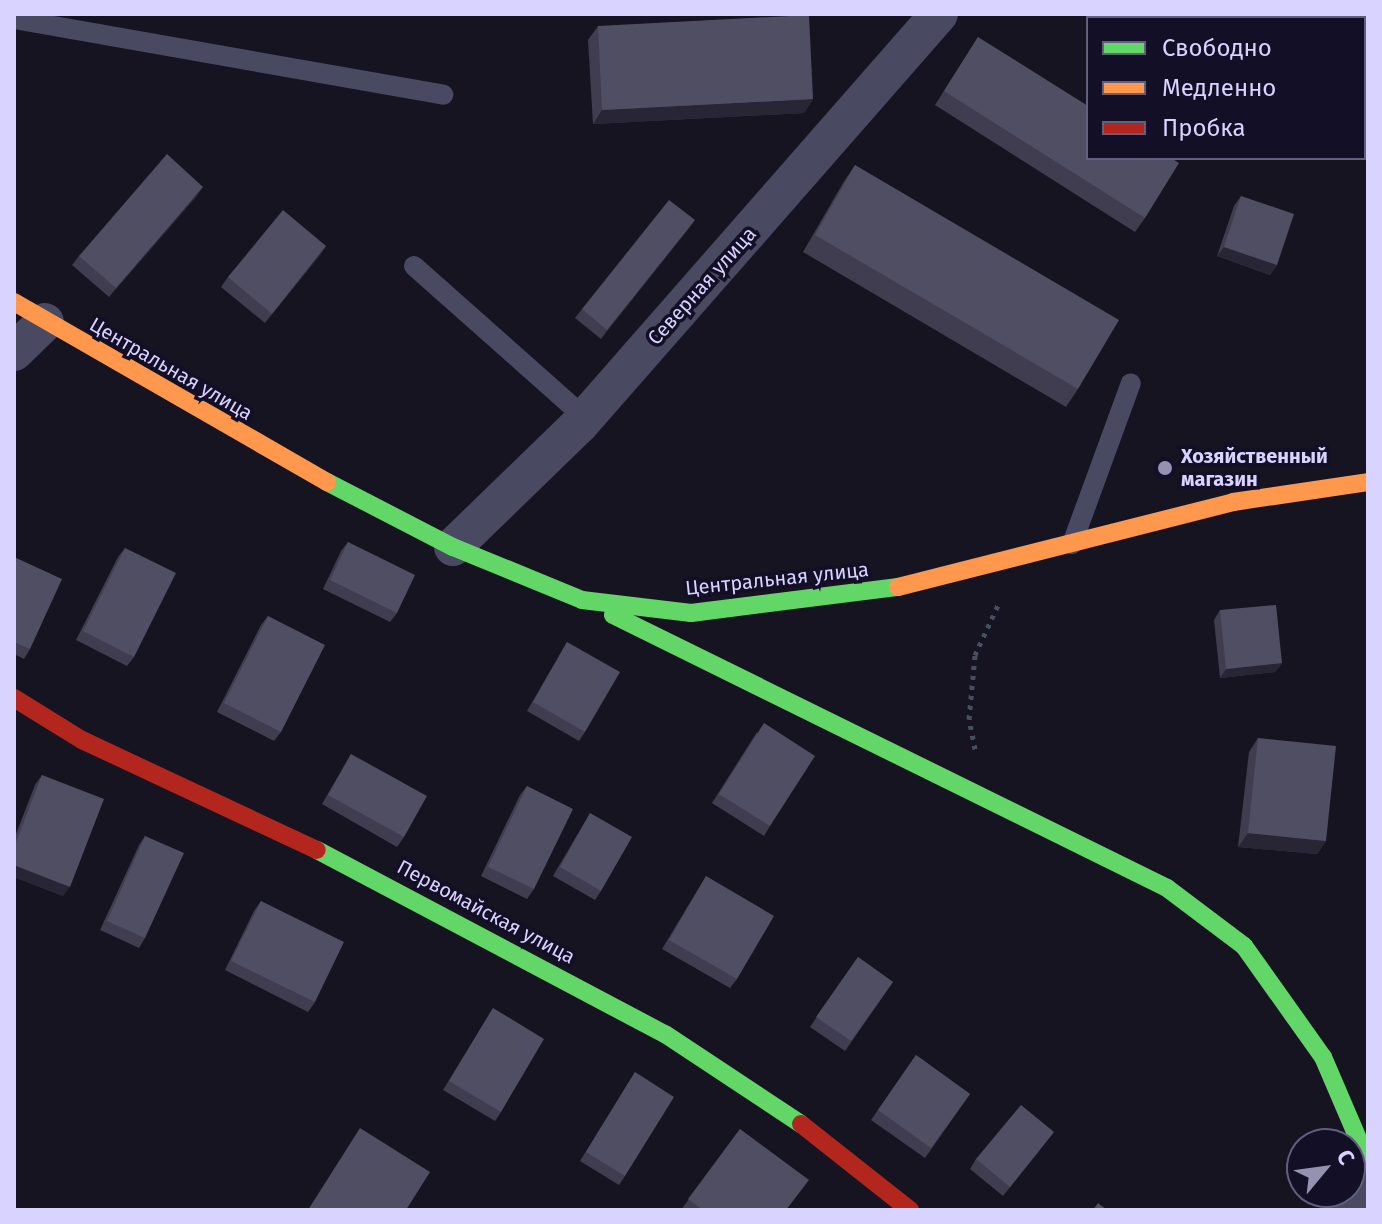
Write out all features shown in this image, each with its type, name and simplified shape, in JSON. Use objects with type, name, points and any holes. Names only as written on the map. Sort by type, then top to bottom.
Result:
[{"type":"street","name":"Северная улица","points":[[453,547],[585,418],[939,14]]},
{"type":"street","points":[[14,352],[29,312]]},
{"type":"street","name":"Центральная улица","points":[[29,312],[297,466],[453,547],[582,600],[691,613],[916,585],[1233,502],[1368,482]]},
{"type":"street","points":[[582,600],[1167,888],[1244,946],[1323,1057],[1368,1162]]},
{"type":"street","name":"Первомайская улица","points":[[14,698],[82,740],[367,873],[665,1034],[786,1112],[910,1210]]},
{"type":"street","points":[[1345,1210],[1368,1177]]},
{"type":"lane","points":[[14,19],[443,95]]},
{"type":"lane","points":[[414,266],[585,418]]},
{"type":"lane","points":[[1072,544],[1131,383]]},
{"type":"path","points":[[977,756],[969,719],[975,655],[999,604],[1044,552]]},
{"type":"building","points":[[809,15],[813,99],[602,110],[598,26]]},
{"type":"building","points":[[978,37],[1086,105],[1086,160],[1174,160],[1179,163],[1145,218],[944,91]]},
{"type":"building","points":[[167,154],[203,187],[116,288],[79,256]]},
{"type":"building","points":[[855,165],[1119,320],[1078,389],[815,235]]},
{"type":"building","points":[[1241,196],[1294,214],[1277,265],[1224,247]]},
{"type":"building","points":[[669,200],[695,220],[607,330],[582,309]]},
{"type":"building","points":[[283,210],[326,246],[272,314],[228,277]]},
{"type":"building","points":[[348,542],[415,575],[397,613],[330,580]]},
{"type":"building","points":[[125,548],[176,573],[134,657],[83,631]]},
{"type":"building","points":[[14,557],[62,579],[30,649],[14,642]]},
{"type":"building","points":[[1276,605],[1282,663],[1226,669],[1220,610]]},
{"type":"building","points":[[268,616],[325,645],[281,732],[224,703]]},
{"type":"building","points":[[567,642],[620,672],[585,732],[533,702]]},
{"type":"building","points":[[764,723],[815,756],[770,826],[719,794]]},
{"type":"building","points":[[1258,738],[1336,746],[1326,841],[1248,833]]},
{"type":"building","points":[[351,754],[427,796],[404,837],[328,795]]},
{"type":"building","points":[[42,775],[104,799],[70,887],[14,865],[14,847]]},
{"type":"building","points":[[527,786],[573,809],[534,889],[488,867]]},
{"type":"building","points":[[590,813],[632,837],[601,891],[560,867]]},
{"type":"building","points":[[145,836],[184,853],[145,938],[107,921]]},
{"type":"building","points":[[706,876],[774,916],[737,979],[669,940]]},
{"type":"building","points":[[261,901],[344,942],[315,1002],[231,961]]},
{"type":"building","points":[[858,957],[893,982],[851,1041],[816,1017]]},
{"type":"building","points":[[493,1008],[544,1039],[501,1112],[449,1081]]},
{"type":"building","points":[[916,1055],[970,1094],[931,1148],[878,1110]]},
{"type":"building","points":[[635,1072],[674,1097],[625,1176],[586,1152]]},
{"type":"building","points":[[1021,1105],[1054,1132],[1010,1187],[976,1159]]},
{"type":"building","points":[[360,1128],[430,1172],[406,1210],[308,1210]]},
{"type":"building","points":[[740,1129],[809,1180],[786,1210],[703,1210],[688,1199]]},
{"type":"building","points":[[1098,1203],[1107,1210],[1093,1210]]},
{"type":"traffic: fast","points":[[327,482],[453,547],[582,600],[691,613],[898,587]]},
{"type":"traffic: fast","points":[[613,615],[1167,888],[1244,946],[1323,1057],[1368,1162]]},
{"type":"traffic: fast","points":[[317,850],[665,1034],[801,1124]]},
{"type":"traffic: slow","points":[[14,302],[327,482]]},
{"type":"traffic: slow","points":[[898,587],[1233,502],[1368,482]]},
{"type":"traffic: jam","points":[[14,698],[82,740],[317,850]]},
{"type":"traffic: jam","points":[[801,1124],[910,1210]]},
{"type":"place","name":"Хозяйственный магазин","points":[[1165,468]]}]
